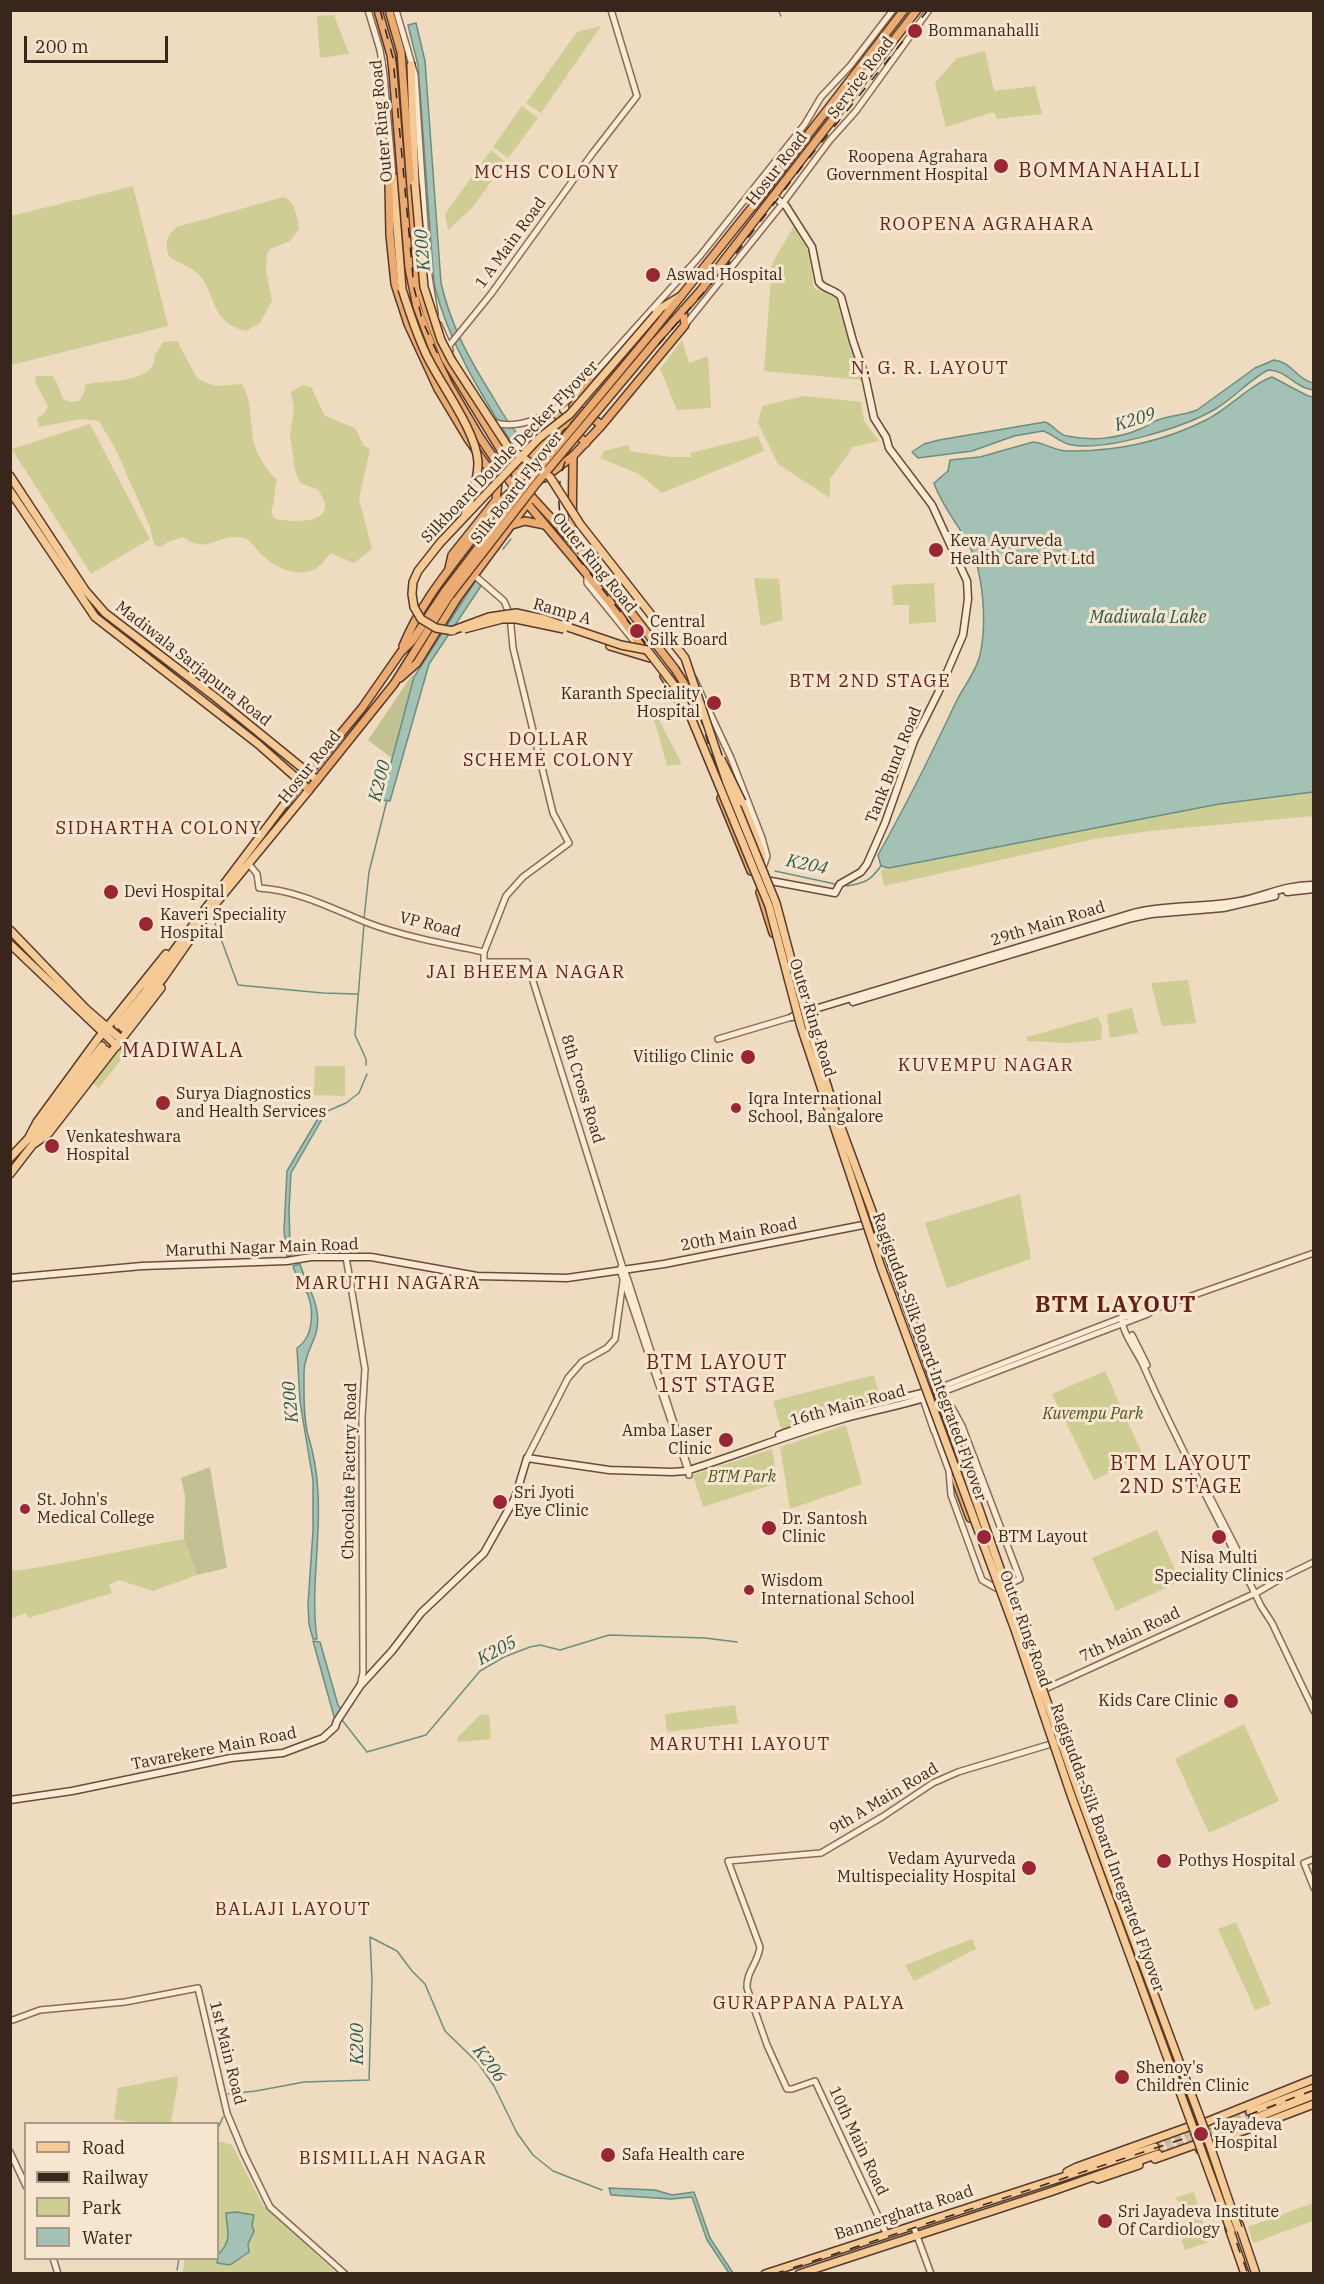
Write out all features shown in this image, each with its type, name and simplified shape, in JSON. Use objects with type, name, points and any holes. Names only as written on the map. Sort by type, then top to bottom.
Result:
[{"type":"highway","name":"Outer Ring Road","points":[[378,10],[392,63],[409,268],[417,307],[449,385],[479,436],[513,486],[586,573],[665,677],[689,719],[765,906],[795,1017],[863,1225],[937,1433],[996,1588],[1082,1833],[1197,2144]]},
{"type":"highway","name":"Outer Ring Road","points":[[389,10],[401,52],[416,263],[422,297],[445,359],[532,497],[572,539],[675,669],[706,722],[771,880],[824,1070],[857,1165],[1211,2143]]},
{"type":"highway","name":"Hosur Road","points":[[649,336],[904,10]]},
{"type":"highway","name":"Hosur Road","points":[[655,342],[773,196],[917,10]]},
{"type":"highway","points":[[786,149],[791,156]]},
{"type":"highway","points":[[393,177],[389,183],[394,274],[408,324],[438,389],[468,439],[498,482],[496,500],[427,599],[401,652]]},
{"type":"highway","points":[[518,477],[530,480],[544,477],[573,456],[586,443],[683,328],[683,310]]},
{"type":"highway","name":"Silk Board Flyover","points":[[412,641],[531,478],[649,336]]},
{"type":"highway","name":"Silk Board Flyover","points":[[410,658],[447,593],[655,342]]},
{"type":"highway","points":[[589,379],[585,391],[573,406],[602,425]]},
{"type":"highway","points":[[472,535],[501,503],[521,469],[567,424],[577,410]]},
{"type":"highway","points":[[553,411],[586,443]]},
{"type":"highway","points":[[493,436],[495,423]]},
{"type":"highway","points":[[572,539],[573,456]]},
{"type":"highway","points":[[493,473],[501,468]]},
{"type":"highway","points":[[513,486],[525,487]]},
{"type":"highway","points":[[394,684],[417,663],[478,578],[492,550],[532,497]]},
{"type":"highway","points":[[505,533],[519,522],[531,521],[547,526]]},
{"type":"highway","points":[[472,535],[492,550]]},
{"type":"highway","name":"Hosur Road","points":[[302,782],[362,708],[401,652],[412,641]]},
{"type":"highway","name":"Hosur Road","points":[[309,790],[394,684],[410,658]]},
{"type":"highway","points":[[686,687],[700,689]]},
{"type":"highway","points":[[302,782],[309,790]]},
{"type":"main road","points":[[411,65],[415,183],[424,287],[435,322],[452,361],[508,447],[550,477],[580,524],[685,658],[713,744],[748,838],[776,903],[808,1027],[832,1100],[922,1347],[1079,1793],[1255,2274]]},
{"type":"main road","points":[[393,177],[402,289],[425,352],[466,426],[478,461],[474,490],[464,518]]},
{"type":"main road","name":"Tank Bund Road","points":[[771,880],[835,893],[840,884],[864,869],[876,844],[914,741],[963,635],[968,589],[932,505],[889,448],[886,437],[874,418],[865,376],[841,297],[837,292],[821,286],[812,247],[783,203],[773,196]]},
{"type":"main road","name":"Silkboard Double Decker Flyover","points":[[451,631],[436,628],[421,619],[414,607],[413,582],[426,559],[538,439],[570,414],[656,314],[683,294]]},
{"type":"main road","name":"Madiwala Sarjapura Road","points":[[10,476],[96,617],[258,744],[302,782]]},
{"type":"main road","name":"Madiwala Sarjapura Road","points":[[10,491],[105,613],[215,697],[317,780]]},
{"type":"main road","name":"Ramp A","points":[[451,631],[489,617],[516,613],[566,625],[604,639],[647,650],[660,665]]},
{"type":"main road","points":[[451,631],[516,619],[575,632],[650,658]]},
{"type":"main road","name":"Ragigudda-Silk Board Integrated Flyover","points":[[660,665],[690,715],[769,906],[805,1038],[881,1267],[1014,1627],[1071,1795],[1246,2274]]},
{"type":"main road","points":[[713,744],[742,802],[762,854],[763,863]]},
{"type":"main road","name":"Hosur Road","points":[[175,949],[302,782]]},
{"type":"main road","name":"Hosur Road","points":[[164,977],[212,909],[309,790]]},
{"type":"main road","name":"29th Main Road","points":[[795,1017],[1150,909],[1240,901],[1293,886],[1314,885]]},
{"type":"main road","name":"29th Main Road","points":[[1058,937],[1151,914],[1220,909],[1297,889],[1314,889]]},
{"type":"main road","points":[[10,930],[104,1030]]},
{"type":"main road","points":[[10,944],[119,1042]]},
{"type":"main road","points":[[164,977],[121,1027],[175,949]]},
{"type":"main road","points":[[28,1139],[37,1122],[104,1030],[166,954],[175,949]]},
{"type":"main road","points":[[34,1144],[48,1134],[161,988],[164,977]]},
{"type":"main road","points":[[10,1158],[40,1126],[104,1048],[10,1174]]},
{"type":"main road","name":"20th Main Road","points":[[622,1268],[863,1225]]},
{"type":"main road","name":"Maruthi Nagar Main Road","points":[[10,1278],[142,1266],[346,1257],[371,1257],[477,1276],[567,1278],[622,1268]]},
{"type":"main road","name":"16th Main Road","points":[[527,1458],[590,1468],[672,1473],[837,1415],[925,1396],[940,1390]]},
{"type":"main road","name":"Tavarekere Main Road","points":[[10,1800],[72,1791],[231,1758],[283,1753],[323,1738],[335,1727],[360,1686],[392,1651],[428,1605],[484,1553],[515,1498],[527,1458]]},
{"type":"main road","points":[[1204,2123],[1314,2079]]},
{"type":"main road","points":[[1314,2088],[1251,2115],[1314,2095]]},
{"type":"main road","points":[[1255,2274],[1211,2143],[1314,2104]]},
{"type":"main road","points":[[1052,2180],[1077,2167],[1191,2127]]},
{"type":"main road","points":[[1094,2177],[1098,2179],[1197,2144],[1246,2274]]},
{"type":"main road","points":[[1052,2180],[1157,2150],[1094,2177]]},
{"type":"main road","name":"Bannerghatta Road","points":[[799,2274],[1094,2177]]},
{"type":"main road","name":"Bannerghatta Road","points":[[765,2274],[1052,2180]]},
{"type":"main road","points":[[1042,2184],[1048,2193]]},
{"type":"street","points":[[368,10],[380,51],[384,75],[393,177]]},
{"type":"street","points":[[396,10],[415,75],[428,270],[434,313],[483,412],[495,423],[510,425],[530,421],[553,411],[576,394],[700,256],[786,149],[805,124],[821,97],[850,66],[893,10]]},
{"type":"street","name":"1 A Main Road","points":[[450,345],[638,96],[611,10]]},
{"type":"street","name":"Service Road","points":[[683,328],[830,140],[860,106],[929,10]]},
{"type":"street","points":[[478,578],[504,601],[510,615],[513,648],[554,813],[569,843],[523,877],[506,896],[484,952]]},
{"type":"street","points":[[675,669],[685,665],[700,689],[731,758],[762,838],[767,856],[763,863]]},
{"type":"street","name":"VP Road","points":[[248,863],[257,873],[259,888],[273,888],[370,924],[484,952]]},
{"type":"street","name":"8th Cross Road","points":[[484,952],[484,962],[527,962],[686,1469]]},
{"type":"street","name":"29th Main Road","points":[[718,1039],[795,1017]]},
{"type":"street","name":"16th Main Road","points":[[940,1390],[1154,1309],[1314,1253]]},
{"type":"street","name":"Chocolate Factory Road","points":[[346,1257],[365,1369],[362,1417],[363,1673],[360,1686]]},
{"type":"street","name":"8th Cross Road","points":[[622,1268],[623,1278],[686,1469]]},
{"type":"street","points":[[527,1458],[568,1378],[582,1362],[607,1348],[615,1339],[623,1278]]},
{"type":"street","points":[[1124,1320],[1154,1391],[1314,1711]]},
{"type":"street","points":[[944,1401],[951,1406],[963,1426],[1020,1579],[1009,1584]]},
{"type":"street","name":"7th Main Road","points":[[1045,1689],[1226,1606],[1314,1562]]},
{"type":"street","name":"9th A Main Road","points":[[728,1861],[821,1852],[882,1817],[933,1783],[957,1772],[1051,1744]]},
{"type":"street","points":[[1314,1859],[1304,1863],[1314,1888]]},
{"type":"street","name":"10th Main Road","points":[[728,1861],[760,1947],[747,1978],[747,1988],[776,2069],[787,2089],[815,2081],[886,2233]]},
{"type":"street","name":"1st Main Road","points":[[10,2021],[40,2010],[125,2002],[198,1988],[227,2113],[270,2207],[345,2274]]},
{"type":"street","points":[[10,2152],[24,2182]]},
{"type":"street","points":[[911,2225],[929,2274]]},
{"type":"green space","points":[[334,15],[349,54],[320,58],[317,16]]},
{"type":"green space","points":[[601,26],[541,113],[526,103],[577,32]]},
{"type":"green space","points":[[985,51],[994,91],[1035,86],[1042,114],[997,119],[994,112],[946,127],[935,83],[957,58]]},
{"type":"green space","points":[[522,106],[538,118],[508,158],[493,147]]},
{"type":"green space","points":[[491,150],[505,162],[473,207],[448,230],[445,214]]},
{"type":"green space","points":[[133,186],[168,326],[11,365],[11,216]]},
{"type":"green space","points":[[283,197],[293,206],[299,229],[290,241],[270,249],[267,254],[266,271],[272,301],[260,323],[246,331],[226,322],[220,315],[204,281],[190,268],[169,256],[167,240],[177,227]]},
{"type":"green space","points":[[794,226],[808,251],[814,288],[836,298],[849,343],[859,366],[861,380],[764,371],[772,264]]},
{"type":"green space","points":[[682,340],[689,363],[708,356],[711,408],[677,410],[660,369]]},
{"type":"green space","points":[[177,341],[197,378],[217,386],[242,384],[245,389],[257,451],[263,464],[277,480],[271,512],[275,519],[295,521],[314,519],[325,509],[324,501],[317,489],[300,483],[295,470],[290,435],[294,409],[291,392],[303,385],[311,387],[325,416],[355,428],[364,446],[370,449],[359,499],[372,549],[354,563],[331,553],[322,564],[314,569],[298,572],[273,564],[249,540],[244,538],[227,538],[199,544],[183,537],[161,547],[154,545],[150,527],[116,450],[99,421],[81,419],[39,427],[37,418],[44,414],[48,406],[36,384],[35,376],[52,376],[63,399],[71,402],[79,401],[84,393],[85,385],[141,375],[153,364],[155,355],[163,342]]},
{"type":"green space","points":[[804,396],[861,402],[864,421],[879,441],[853,447],[830,479],[830,498],[778,464],[758,423],[762,406]]},
{"type":"green space","points":[[90,424],[150,539],[91,574],[12,449]]},
{"type":"green space","points":[[758,436],[764,451],[662,493],[639,474],[600,458],[604,451],[629,445],[630,451],[670,457],[692,457],[690,453]]},
{"type":"green space","points":[[754,578],[779,579],[783,620],[761,626]]},
{"type":"green space","points":[[934,583],[936,622],[909,624],[909,605],[893,605],[892,585]]},
{"type":"green space","points":[[649,701],[682,764],[667,766]]},
{"type":"green space","points":[[1313,792],[1313,816],[1150,831],[1094,839],[884,886],[881,871],[885,868],[1219,804]]},
{"type":"green space","points":[[1188,980],[1196,1023],[1162,1026],[1151,983]]},
{"type":"green space","points":[[1132,1008],[1138,1033],[1110,1038],[1107,1014]]},
{"type":"green space","points":[[1098,1017],[1102,1027],[1101,1040],[1069,1043],[1027,1041],[1027,1037]]},
{"type":"green space","points":[[127,1037],[134,1043],[99,1088],[92,1083]]},
{"type":"green space","points":[[315,1066],[345,1066],[345,1096],[314,1095]]},
{"type":"green space","points":[[1020,1194],[1031,1259],[947,1288],[925,1223]]},
{"type":"green space","name":"Kuvempu Park","points":[[1105,1371],[1143,1456],[1094,1480],[1052,1394]]},
{"type":"green space","points":[[874,1375],[880,1398],[781,1429],[773,1401]]},
{"type":"green space","points":[[846,1425],[862,1484],[790,1509],[780,1447]]},
{"type":"green space","name":"BTM Park","points":[[772,1449],[778,1483],[703,1507],[693,1475]]},
{"type":"green space","points":[[1157,1530],[1180,1581],[1116,1611],[1092,1558]]},
{"type":"green space","name":"St. John's Medical College","points":[[184,1539],[197,1575],[153,1591],[119,1580],[109,1585],[112,1593],[28,1618],[26,1613],[11,1619],[11,1568],[14,1571],[35,1568]]},
{"type":"green space","points":[[735,1705],[738,1723],[667,1732],[665,1714]]},
{"type":"green space","points":[[489,1714],[491,1739],[458,1742],[457,1738],[480,1715]]},
{"type":"green space","points":[[1244,1724],[1279,1801],[1209,1833],[1175,1759]]},
{"type":"green space","points":[[1236,1922],[1271,2004],[1255,2010],[1218,1929]]},
{"type":"green space","points":[[972,1939],[976,1949],[914,1981],[905,1965]]},
{"type":"green space","points":[[177,2076],[171,2122],[130,2122],[114,2119],[118,2088]]},
{"type":"green space","points":[[219,2141],[232,2145],[263,2205],[336,2273],[182,2274],[185,2260],[219,2260]]},
{"type":"green space","points":[[1194,2192],[1209,2242],[1185,2250],[1182,2241],[1193,2209],[1169,2216],[1168,2212],[1184,2206],[1175,2198]]},
{"type":"green space","points":[[1313,2203],[1313,2221],[1253,2243],[1248,2227]]},
{"type":"shaded area","points":[[412,675],[414,677],[393,759],[368,740]]},
{"type":"shaded area","points":[[210,1467],[227,1568],[197,1575],[184,1539],[185,1496],[181,1478]]},
{"type":"water","points":[[416,23],[425,61],[441,283],[450,314],[469,356],[505,416],[528,446],[521,458],[482,395],[459,352],[434,284],[418,65],[408,25]]},
{"type":"water","points":[[1274,360],[1280,361],[1313,383],[1313,390],[1301,386],[1281,373],[1268,370],[1224,404],[1203,415],[1167,430],[1125,441],[1087,446],[1072,445],[1043,431],[1014,436],[972,451],[918,458],[912,452],[924,444],[939,440],[1045,422],[1058,432],[1076,438],[1095,439],[1123,435],[1158,420],[1197,410],[1255,368]]},
{"type":"water","name":"Madiwala Lake","points":[[1272,377],[1313,397],[1313,792],[1219,804],[889,868],[881,866],[878,855],[976,666],[982,645],[984,612],[975,557],[944,505],[934,483],[948,471],[950,460],[980,457],[1033,442],[1063,451],[1104,450],[1139,444],[1174,434],[1206,420]]},
{"type":"water","points":[[476,580],[481,586],[429,664],[390,801],[381,800],[414,677]]},
{"type":"water","points":[[323,1110],[325,1114],[291,1173],[290,1247],[295,1253],[287,1257],[284,1231],[287,1171]]},
{"type":"water","points":[[300,1264],[316,1306],[318,1324],[304,1367],[305,1420],[315,1464],[319,1511],[315,1584],[317,1639],[313,1639],[309,1624],[313,1480],[300,1402],[297,1348],[307,1336],[311,1311],[308,1294],[293,1266]]},
{"type":"water","points":[[313,1641],[320,1642],[338,1705],[342,1710],[335,1720]]},
{"type":"water","points":[[609,2188],[655,2190],[672,2195],[694,2192],[710,2238],[733,2273],[729,2273],[707,2240],[692,2197],[671,2199],[611,2195]]},
{"type":"water","points":[[226,2213],[254,2215],[252,2226],[254,2231],[248,2244],[249,2252],[230,2265],[217,2263],[219,2254],[227,2240]]},
{"type":"waterway","points":[[778,10],[781,16]]},
{"type":"waterway","name":"K200","points":[[503,549],[511,539]]},
{"type":"waterway","name":"K200","points":[[364,919],[369,872],[387,800]]},
{"type":"waterway","name":"K204","points":[[847,886],[867,880],[881,866]]},
{"type":"waterway","name":"K204","points":[[775,871],[835,884]]},
{"type":"waterway","points":[[214,920],[238,985],[357,994]]},
{"type":"waterway","name":"K200","points":[[364,924],[355,1035],[366,1059],[366,1065]]},
{"type":"waterway","name":"K200","points":[[323,1113],[346,1103],[359,1093],[367,1074]]},
{"type":"waterway","name":"K205","points":[[342,1720],[367,1752],[426,1735],[480,1671],[504,1657],[530,1647],[540,1645],[560,1650],[609,1635],[705,1638],[737,1642]]},
{"type":"waterway","name":"K206","points":[[228,2094],[304,2082],[369,2080],[372,1981],[370,1937],[397,1951],[425,1984],[445,2031],[478,2063],[494,2086],[517,2133],[533,2155],[553,2171],[602,2190]]},
{"type":"waterway","name":"K200","points":[[219,2126],[223,2117]]},
{"type":"waterway","name":"K200","points":[[177,2270],[179,2260]]},
{"type":"tunnel","points":[[106,1050],[123,1028]]},
{"type":"tunnel","points":[[1155,2147],[1250,2112]]},
{"type":"tunnel","points":[[1158,2154],[1253,2119]]},
{"type":"railway","points":[[380,10],[393,58],[414,288],[423,322],[441,361]]},
{"type":"railway","points":[[928,10],[801,168],[726,267],[577,438],[563,468],[559,498],[560,514],[570,544],[578,558],[689,698],[701,720],[720,781],[771,908],[792,990],[829,1110],[1073,1794],[1248,2274]]},
{"type":"railway","points":[[774,2274],[1201,2133],[1314,2090]]},
{"type":"place","name":"Bommanahalli","points":[[915,31]]},
{"type":"place","name":"Roopena Agrahara Government Hospital","points":[[1001,166]]},
{"type":"place","name":"Aswad Hospital","points":[[653,275]]},
{"type":"place","name":"Keva Ayurveda Health Care Pvt Ltd","points":[[936,550]]},
{"type":"place","name":"Central Silk Board","points":[[637,631]]},
{"type":"place","name":"Karanth Speciality Hospital","points":[[714,703]]},
{"type":"place","name":"Devi Hospital","points":[[111,892]]},
{"type":"place","name":"Kaveri Speciality Hospital","points":[[146,924]]},
{"type":"place","name":"Vitiligo Clinic","points":[[748,1057]]},
{"type":"place","name":"Surya Diagnostics and Health Services","points":[[163,1103]]},
{"type":"place","name":"Iqra International School, Bangalore","points":[[736,1108]]},
{"type":"place","name":"Venkateshwara Hospital","points":[[52,1146]]},
{"type":"place","name":"Amba Laser Clinic","points":[[726,1440]]},
{"type":"place","name":"Sri Jyoti Eye Clinic","points":[[500,1502]]},
{"type":"place","name":"St. John's Medical College","points":[[25,1509]]},
{"type":"place","name":"Dr. Santosh Clinic","points":[[769,1528]]},
{"type":"place","name":"BTM Layout","points":[[984,1537]]},
{"type":"place","name":"Nisa Multi Speciality Clinics","points":[[1219,1537]]},
{"type":"place","name":"Wisdom International School","points":[[749,1590]]},
{"type":"place","name":"Kids Care Clinic","points":[[1231,1701]]},
{"type":"place","name":"Pothys Hospital","points":[[1164,1861]]},
{"type":"place","name":"Vedam Ayurveda Multispeciality Hospital","points":[[1029,1868]]},
{"type":"place","name":"Shenoy's Children Clinic","points":[[1122,2077]]},
{"type":"place","name":"Jayadeva Hospital","points":[[1201,2134]]},
{"type":"place","name":"Safa Health care","points":[[608,2155]]},
{"type":"place","name":"Sri Jayadeva Institute Of Cardiology","points":[[1105,2221]]},
{"type":"district","name":"BOMMANAHALLI","points":[[1110,171]]},
{"type":"district","name":"MCHS COLONY","points":[[547,173]]},
{"type":"district","name":"ROOPENA AGRAHARA","points":[[987,225]]},
{"type":"district","name":"N. G. R. LAYOUT","points":[[930,369]]},
{"type":"district","name":"BTM 2ND STAGE","points":[[870,682]]},
{"type":"district","name":"DOLLAR SCHEME COLONY","points":[[549,750]]},
{"type":"district","name":"SIDHARTHA COLONY","points":[[159,829]]},
{"type":"district","name":"JAI BHEEMA NAGAR","points":[[526,973]]},
{"type":"district","name":"MADIWALA","points":[[183,1051]]},
{"type":"district","name":"KUVEMPU NAGAR","points":[[986,1066]]},
{"type":"district","name":"MARUTHI NAGARA","points":[[388,1284]]},
{"type":"district","name":"BTM LAYOUT","points":[[1116,1306]]},
{"type":"district","name":"BTM LAYOUT 1ST STAGE","points":[[717,1374]]},
{"type":"district","name":"BTM LAYOUT 2ND STAGE","points":[[1181,1476]]},
{"type":"district","name":"MARUTHI LAYOUT","points":[[740,1745]]},
{"type":"district","name":"BALAJI LAYOUT","points":[[293,1910]]},
{"type":"district","name":"GURAPPANA PALYA","points":[[809,2004]]},
{"type":"district","name":"BISMILLAH NAGAR","points":[[393,2159]]},
{"type":"water label","name":"K209","points":[[1135,420]]}]
